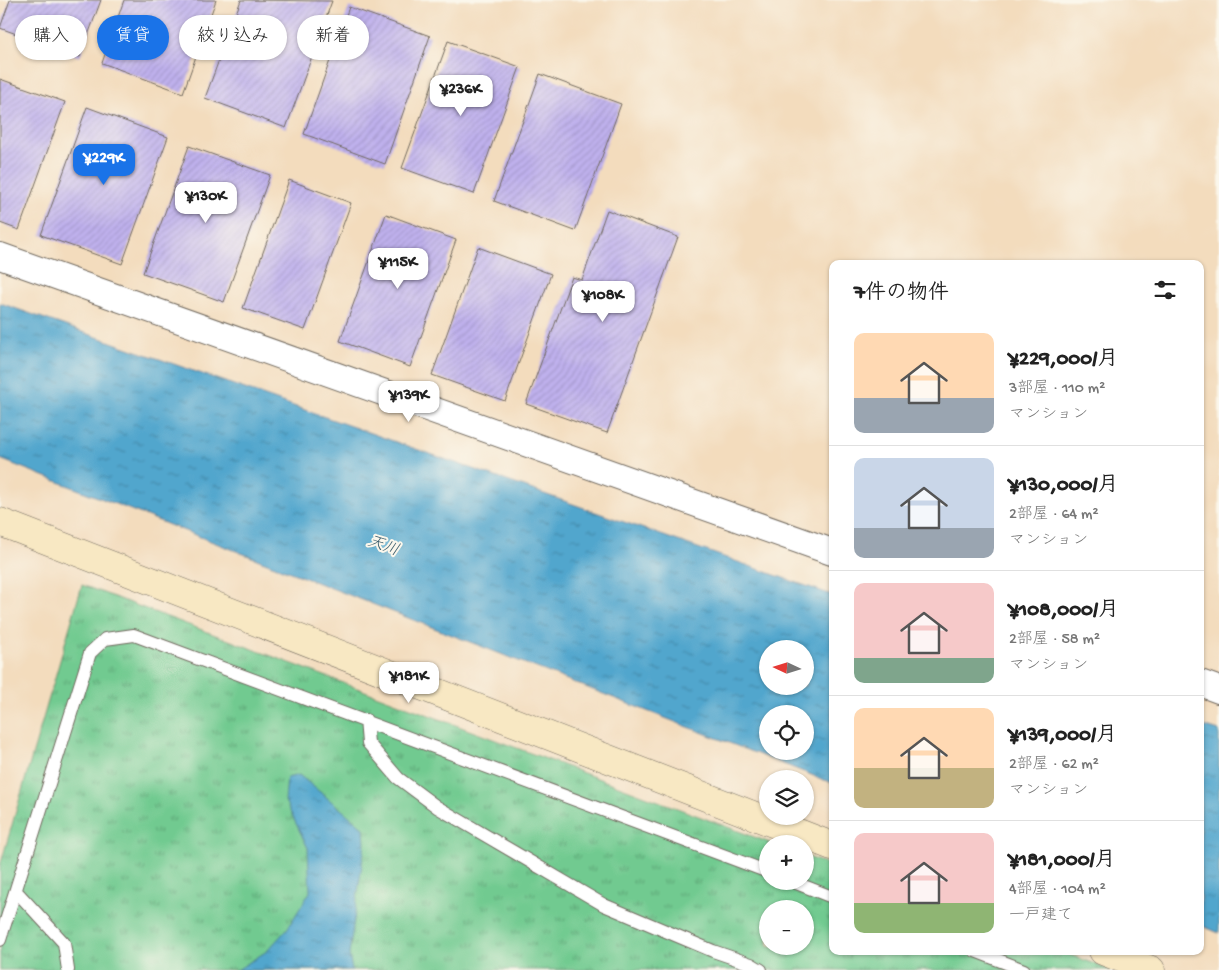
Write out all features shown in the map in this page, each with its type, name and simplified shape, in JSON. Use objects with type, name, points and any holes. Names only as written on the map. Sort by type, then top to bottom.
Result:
[{"type":"street","points":[[0,256],[829,551]]},
{"type":"street","points":[[0,522],[829,845]]},
{"type":"street","points":[[1204,684],[1219,690]]},
{"type":"street","points":[[1113,955],[1151,970]]},
{"type":"lane","points":[[0,940],[90,654],[105,639],[134,635],[366,720],[759,869]]},
{"type":"lane","points":[[366,720],[368,743],[398,778],[437,807],[604,905],[713,951],[752,964],[762,970]]},
{"type":"lane","points":[[814,890],[829,896]]},
{"type":"lane","points":[[16,891],[64,943],[68,970]]},
{"type":"lane","points":[[985,955],[1024,970]]},
{"type":"green space","points":[[82,585],[759,839],[759,890],[814,890],[814,859],[829,865],[829,955],[1071,955],[1111,970],[0,970],[0,866]]},
{"type":"water","name":"天川","points":[[0,303],[829,594],[829,782],[814,776],[814,770],[799,770],[773,760],[814,760],[814,705],[759,705],[759,755],[0,459]]},
{"type":"water","points":[[1204,726],[1219,731],[1219,933],[1204,927]]},
{"type":"water","points":[[299,775],[364,828],[365,844],[349,954],[352,970],[237,970],[267,951],[287,929],[310,892],[308,848],[285,801],[287,778]]},
{"type":"building","points":[[10,0],[101,0],[87,38],[87,15],[15,15],[15,33],[0,28]]},
{"type":"building","points":[[124,0],[216,0],[211,15],[179,15],[179,60],[195,60],[183,93],[102,63],[103,60],[169,60],[169,15],[119,15]]},
{"type":"building","points":[[241,0],[332,1],[327,15],[297,15],[297,60],[311,60],[286,128],[205,98],[219,60],[287,60],[287,15],[235,15]]},
{"type":"building","points":[[349,7],[430,36],[385,164],[304,134],[330,60],[369,60],[369,15],[346,15]]},
{"type":"building","points":[[448,41],[520,67],[474,194],[402,168]]},
{"type":"building","points":[[540,74],[621,104],[575,231],[494,201]]},
{"type":"building","points":[[0,79],[65,102],[19,230],[0,223]]},
{"type":"building","points":[[87,107],[168,137],[122,264],[41,235]]},
{"type":"building","points":[[189,146],[270,175],[224,302],[143,273]]},
{"type":"building","points":[[289,180],[351,203],[305,330],[243,308]]},
{"type":"building","points":[[607,210],[678,237],[607,433],[526,404],[572,277],[582,280]]},
{"type":"building","points":[[386,214],[456,240],[410,367],[340,341]]},
{"type":"building","points":[[478,247],[551,274],[505,401],[432,375]]}]
